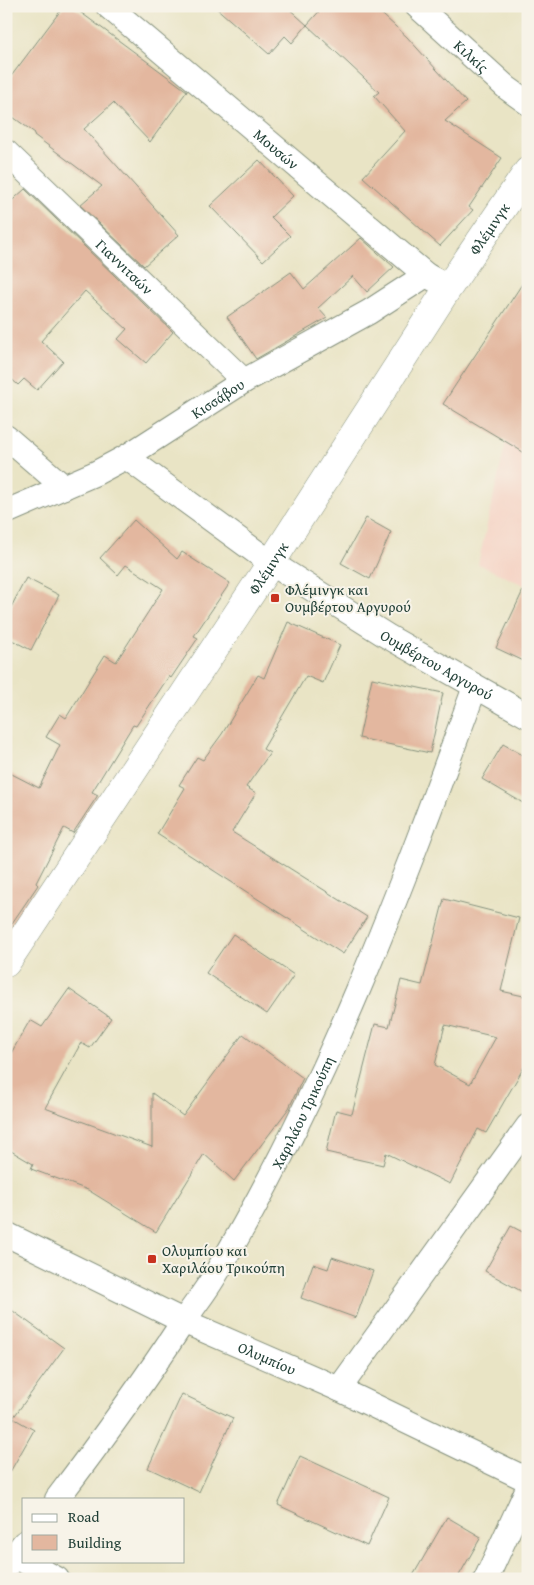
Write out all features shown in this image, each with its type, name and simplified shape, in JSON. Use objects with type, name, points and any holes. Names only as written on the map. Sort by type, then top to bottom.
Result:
[{"type":"main road","name":"Φλέμινγκ","points":[[6,964],[271,563],[437,282],[528,171]]},
{"type":"street","name":"Μουσών","points":[[108,6],[437,282]]},
{"type":"street","name":"Κιλκίς","points":[[417,6],[507,88],[528,103]]},
{"type":"street","name":"Γιαννιτσών","points":[[6,152],[244,381]]},
{"type":"street","name":"Κισσάβου","points":[[6,512],[126,457],[244,381],[369,312],[437,282]]},
{"type":"street","points":[[6,437],[64,487]]},
{"type":"street","name":"Ουμβέρτου Αργυρού","points":[[126,457],[271,563],[379,631],[528,716]]},
{"type":"street","name":"Χαριλάου Τρικούπη","points":[[58,1498],[136,1392],[214,1278],[318,1081],[349,1013],[408,869],[475,687]]},
{"type":"street","points":[[339,1389],[528,1126]]},
{"type":"street","name":"Ολυμπίου","points":[[6,1234],[183,1321],[339,1389],[528,1480]]},
{"type":"street","points":[[486,1579],[528,1488]]},
{"type":"street","points":[[25,1562],[57,1579]]},
{"type":"shaded area","points":[[528,275],[528,587],[478,564],[506,442],[443,405]]},
{"type":"building","points":[[64,6],[72,6],[187,91],[150,142],[113,103],[84,129],[179,235],[144,266],[80,205],[102,186],[6,112],[6,83]]},
{"type":"building","points":[[214,6],[286,6],[307,25],[292,43],[285,36],[269,54]]},
{"type":"building","points":[[324,6],[373,6],[407,37],[466,102],[445,121],[502,158],[469,207],[473,210],[440,246],[363,177],[405,131],[374,96],[379,92],[307,25]]},
{"type":"building","points":[[259,160],[293,196],[271,217],[290,236],[263,261],[210,206]]},
{"type":"building","points":[[25,189],[173,332],[146,363],[118,339],[127,329],[85,291],[41,341],[63,361],[37,390],[24,379],[18,385],[6,374],[6,206]]},
{"type":"building","points":[[361,238],[394,267],[367,292],[353,276],[318,308],[327,318],[256,359],[227,317],[291,272],[304,289]]},
{"type":"building","points":[[528,275],[528,455],[443,404]]},
{"type":"building","points":[[366,518],[391,532],[370,579],[341,563]]},
{"type":"building","points":[[134,520],[177,559],[182,552],[230,583],[194,636],[198,638],[171,678],[169,676],[136,726],[133,725],[92,792],[98,795],[73,833],[64,828],[36,883],[38,885],[6,932],[6,771],[39,788],[60,745],[46,737],[60,714],[66,718],[105,655],[116,662],[163,589],[126,565],[118,575],[100,558]]},
{"type":"building","points":[[26,578],[59,595],[31,650],[6,637],[6,617]]},
{"type":"building","points":[[528,580],[528,663],[496,648]]},
{"type":"building","points":[[288,622],[340,645],[323,683],[306,676],[263,749],[270,753],[246,787],[256,793],[232,832],[367,917],[343,954],[157,834],[185,788],[179,785],[197,757],[203,760],[222,734],[258,675],[264,678]]},
{"type":"building","points":[[372,678],[443,693],[430,753],[359,738]]},
{"type":"building","points":[[503,744],[528,758],[528,806],[482,779]]},
{"type":"building","points":[[444,899],[519,918],[501,991],[528,997],[528,1060],[486,1133],[478,1129],[450,1184],[386,1153],[383,1165],[326,1152],[336,1110],[352,1114],[375,1024],[389,1027],[401,980],[422,985]],"holes":[[[445,1025],[496,1037],[470,1084],[435,1065]]]},
{"type":"building","points":[[233,934],[294,975],[267,1014],[206,973]]},
{"type":"building","points":[[69,989],[111,1018],[90,1048],[81,1043],[45,1108],[152,1147],[152,1093],[183,1116],[243,1034],[303,1078],[289,1108],[234,1181],[204,1154],[156,1232],[88,1190],[31,1169],[33,1164],[6,1148],[6,1062],[30,1020],[42,1027]]},
{"type":"building","points":[[511,1226],[528,1235],[528,1295],[485,1271]]},
{"type":"building","points":[[332,1257],[373,1271],[356,1318],[301,1298],[313,1264],[328,1269]]},
{"type":"building","points":[[6,1306],[64,1348],[13,1418],[34,1430],[6,1479]]},
{"type":"building","points":[[182,1394],[233,1418],[199,1492],[148,1468]]},
{"type":"building","points":[[300,1456],[389,1497],[367,1546],[278,1505]]},
{"type":"building","points":[[447,1517],[481,1537],[457,1579],[411,1579]]},
{"type":"place","name":"Φλέμινγκ και Ουμβέρτου Αργυρού","points":[[275,598]]},
{"type":"place","name":"Ολυμπίου και Χαριλάου Τρικούπη","points":[[152,1259]]}]
